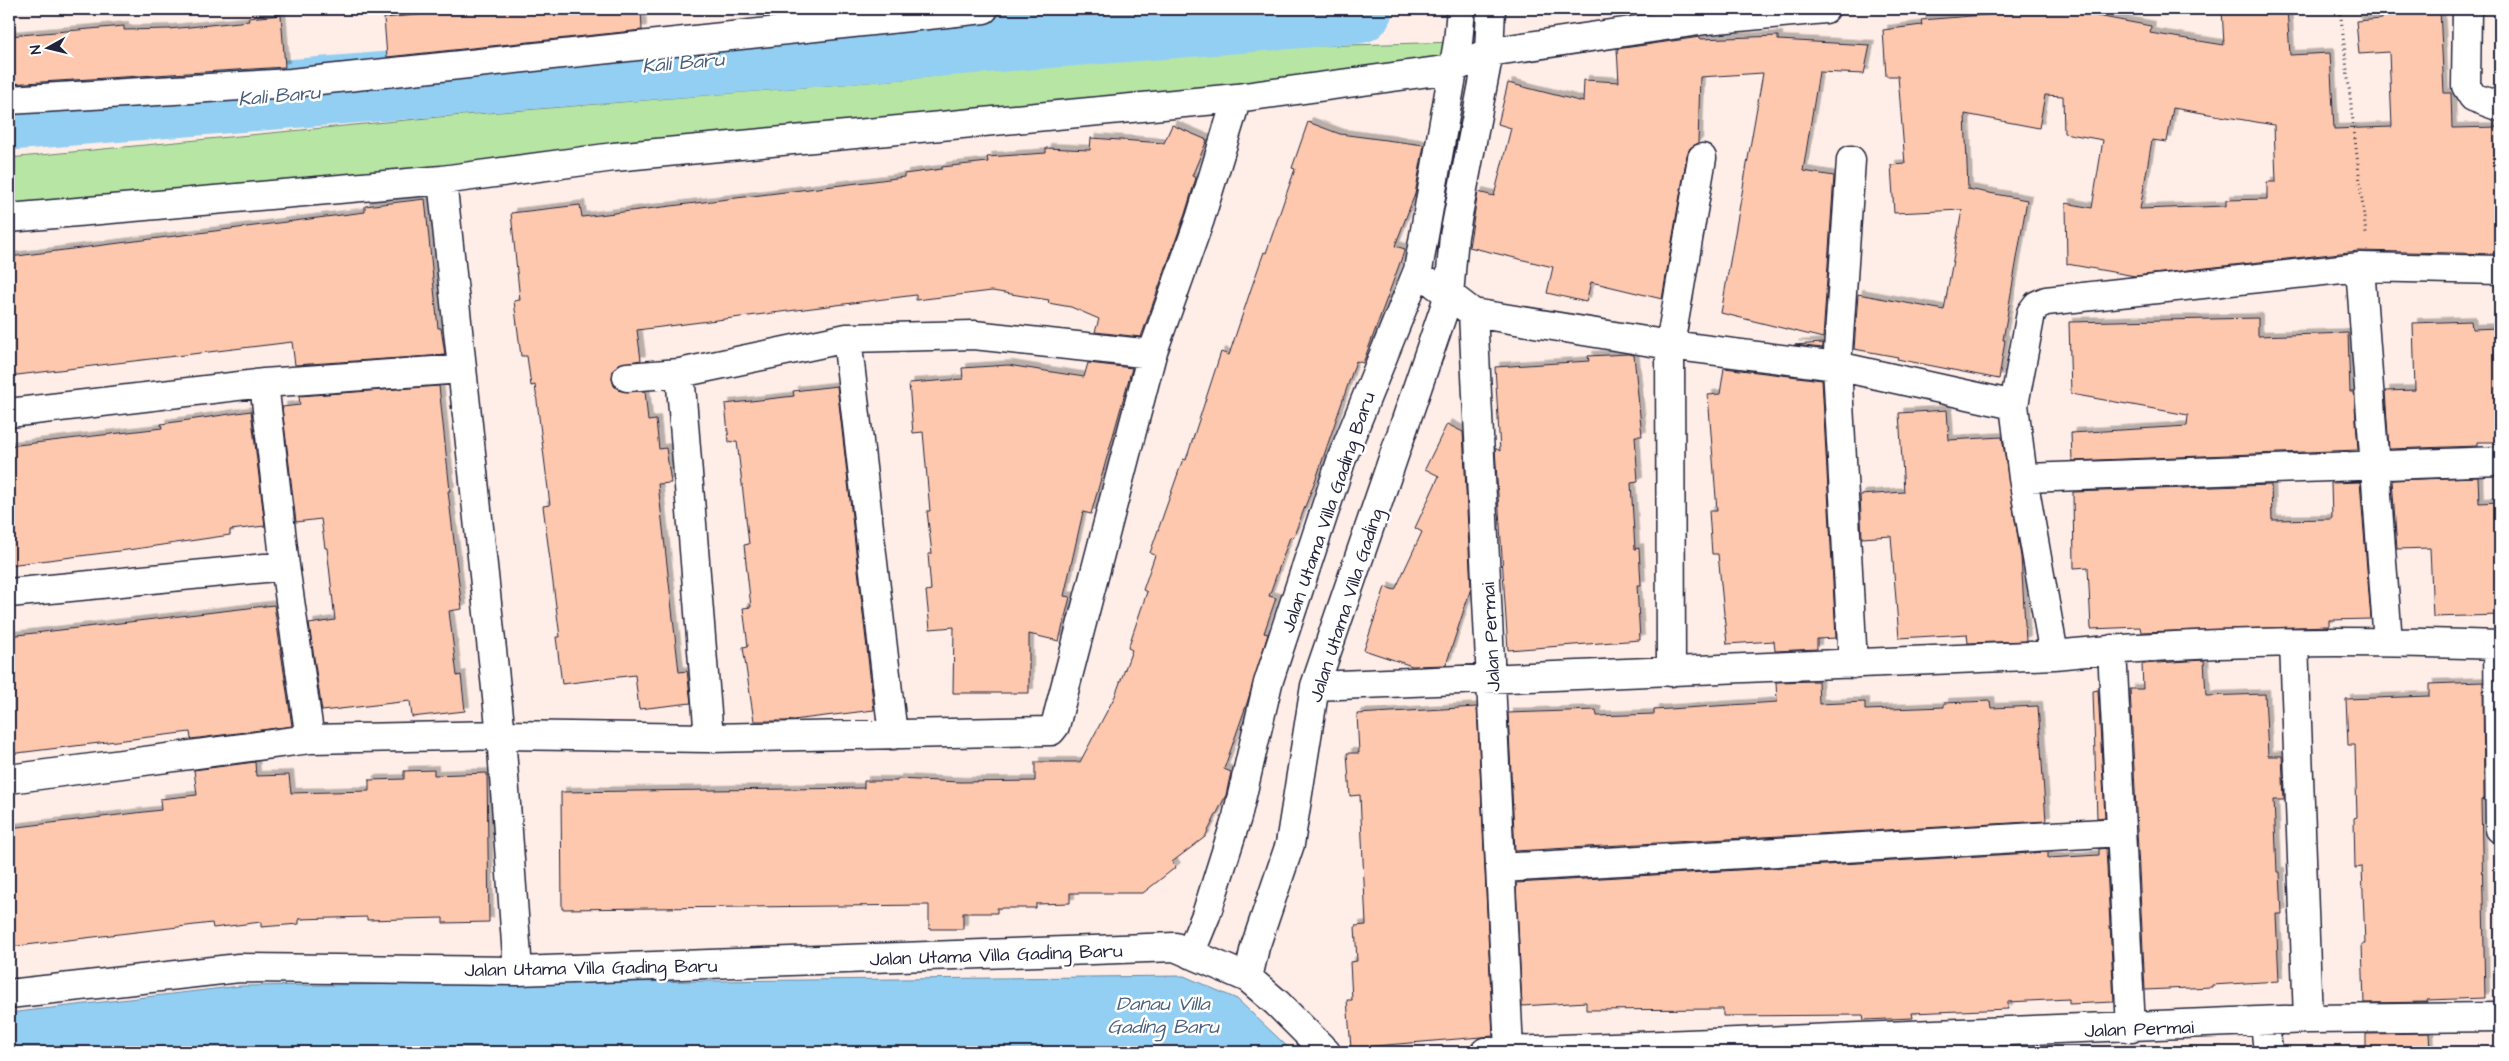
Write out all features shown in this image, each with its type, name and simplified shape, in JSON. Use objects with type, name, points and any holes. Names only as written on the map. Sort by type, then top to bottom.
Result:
[{"type":"street","points":[[9,100],[291,82],[984,9]]},
{"type":"street","name":"Jalan Utama Villa Gading Baru","points":[[9,994],[239,968],[518,971],[1183,950],[1206,914],[1238,817],[1268,683],[1342,458],[1418,270],[1458,42],[1460,9]]},
{"type":"street","points":[[1449,295],[1454,236],[1489,44],[1491,9]]},
{"type":"street","points":[[9,218],[442,180],[614,157],[1237,98],[1452,69],[1489,44],[1824,9]]},
{"type":"street","points":[[2467,9],[2466,86],[2473,97],[2500,107]]},
{"type":"street","points":[[9,779],[310,739],[501,735],[709,738],[1047,732],[1055,726],[1152,354],[1200,218],[1237,98]]},
{"type":"street","points":[[1671,672],[1670,345],[1702,158]]},
{"type":"street","points":[[1850,160],[1836,366],[1853,664]]},
{"type":"street","points":[[442,180],[501,735],[518,971]]},
{"type":"street","points":[[2365,267],[2374,464],[2388,642]]},
{"type":"street","points":[[2054,655],[2023,478],[2014,405],[2031,313],[2041,303],[2365,267],[2500,270]]},
{"type":"street","points":[[1418,270],[1473,312],[1670,345],[1836,366],[2014,405]]},
{"type":"street","name":"Jalan Utama Villa Gading","points":[[1248,978],[1255,947],[1290,844],[1315,686],[1449,295]]},
{"type":"street","name":"Jalan Permai","points":[[1473,312],[1500,868],[1497,1051],[2100,1041],[2130,1028],[2308,1020],[2500,1017]]},
{"type":"street","points":[[627,377],[680,372],[847,338],[974,335],[1152,354]]},
{"type":"street","points":[[847,338],[893,735]]},
{"type":"street","points":[[9,413],[264,383],[462,369]]},
{"type":"street","points":[[680,372],[709,738]]},
{"type":"street","points":[[264,383],[286,566],[310,739]]},
{"type":"street","points":[[2023,478],[2500,461]]},
{"type":"street","points":[[9,593],[286,566]]},
{"type":"street","points":[[1315,686],[2054,655],[2112,649],[2388,642],[2499,645],[2500,829]]},
{"type":"street","points":[[2294,643],[2308,1020]]},
{"type":"street","points":[[2112,649],[2130,1028]]},
{"type":"street","points":[[1500,868],[2121,832]]},
{"type":"street","points":[[1183,950],[1248,978],[1277,1003],[1326,1052]]},
{"type":"street","points":[[2265,1023],[2268,1052]]},
{"type":"path","points":[[2340,9],[2365,267]]},
{"type":"green space","points":[[1458,42],[1452,69],[9,218],[9,158],[438,117],[904,79],[1241,48]]},
{"type":"water","name":"Danau Villa Gading Baru","points":[[1184,976],[1237,999],[1293,1052],[9,1052],[9,1013],[240,986]]},
{"type":"building","points":[[448,9],[482,9],[482,11],[511,9],[641,9],[642,30],[387,57],[384,18],[448,12]]},
{"type":"building","points":[[2060,9],[2151,26],[2150,33],[2224,45],[2222,9],[2287,9],[2290,55],[2330,53],[2334,129],[2392,127],[2389,52],[2359,54],[2356,21],[2382,19],[2381,9],[2440,9],[2444,93],[2451,93],[2452,128],[2500,127],[2500,254],[2358,251],[2135,276],[2067,264],[2066,203],[2092,208],[2103,140],[2064,133],[2063,96],[2045,95],[2039,128],[1965,114],[1968,189],[2027,200],[2003,340],[2005,340],[1999,379],[1854,349],[1858,294],[1944,310],[1962,210],[1894,213],[1891,165],[1905,164],[1898,76],[1886,76],[1883,30],[1922,25],[1921,20]],"holes":[[[2173,108],[2274,125],[2276,182],[2267,182],[2267,199],[2226,200],[2226,206],[2140,209],[2152,140],[2167,142]]]},
{"type":"building","points":[[281,15],[285,67],[9,84],[9,36],[124,26],[124,30],[169,29],[249,21],[248,18]]},
{"type":"building","points":[[1778,36],[1778,40],[1870,45],[1864,74],[1819,72],[1803,171],[1834,176],[1823,338],[1721,313],[1763,73],[1700,77],[1698,143],[1690,148],[1687,155],[1662,299],[1591,282],[1586,302],[1547,293],[1553,267],[1469,247],[1478,192],[1494,196],[1511,128],[1498,124],[1508,83],[1583,102],[1584,80],[1619,82],[1617,49],[1700,37],[1700,39]]},
{"type":"building","points":[[1308,122],[1340,134],[1424,145],[1415,194],[1395,246],[1405,249],[1363,363],[1356,361],[1318,473],[1293,538],[1290,537],[1269,596],[1276,598],[1264,633],[1268,634],[1224,769],[1231,772],[1226,795],[1205,837],[1172,862],[1176,867],[1143,893],[1070,893],[1070,903],[1036,904],[1036,908],[997,908],[997,913],[963,913],[963,929],[929,929],[929,905],[562,909],[561,792],[864,788],[864,781],[897,781],[897,779],[960,782],[1035,781],[1035,762],[1080,762],[1115,696],[1132,650],[1128,648],[1147,592],[1143,590],[1155,555],[1150,553],[1183,459],[1186,460],[1221,352],[1229,355],[1295,169],[1292,168]]},
{"type":"building","points":[[1172,125],[1207,140],[1192,176],[1196,178],[1185,214],[1141,337],[1095,332],[1099,319],[1071,307],[1048,303],[1049,300],[992,291],[916,300],[916,295],[637,330],[641,360],[619,364],[613,371],[612,379],[614,386],[621,391],[645,391],[648,421],[656,420],[659,449],[666,448],[671,483],[658,484],[679,672],[687,671],[691,703],[639,709],[635,675],[562,684],[556,637],[560,637],[543,506],[550,505],[535,385],[531,386],[527,356],[521,356],[514,301],[520,300],[511,213],[580,205],[582,217],[866,182],[904,177],[904,174],[942,169],[942,167],[988,162],[987,157],[1046,153],[1046,148],[1090,150],[1091,138],[1164,143]]},
{"type":"building","points":[[425,199],[438,328],[441,328],[445,355],[295,365],[292,342],[9,376],[9,257],[365,212],[365,206]]},
{"type":"building","points":[[2258,318],[2258,336],[2348,333],[2350,392],[2354,392],[2358,450],[2072,461],[2071,433],[2187,426],[2188,415],[2071,394],[2069,322]]},
{"type":"building","points":[[2471,321],[2472,329],[2500,328],[2500,442],[2477,442],[2477,446],[2389,449],[2385,391],[2415,390],[2413,323]]},
{"type":"building","points":[[1823,343],[1823,348],[1794,345]]},
{"type":"building","points":[[1634,355],[1642,436],[1635,436],[1638,482],[1631,483],[1635,549],[1639,548],[1641,585],[1637,585],[1640,640],[1508,650],[1495,448],[1500,451],[1495,367],[1589,361],[1588,356]]},
{"type":"building","points":[[1088,363],[1132,368],[1091,514],[1083,512],[1064,596],[1070,597],[1059,641],[1029,634],[1029,693],[953,693],[954,627],[930,629],[926,591],[931,590],[928,554],[932,554],[927,511],[930,511],[923,432],[913,433],[909,383],[963,379],[962,368],[1008,365],[1084,377]]},
{"type":"building","points":[[1724,368],[1822,380],[1836,638],[1817,639],[1817,649],[1775,651],[1774,641],[1727,644],[1718,554],[1712,554],[1709,511],[1717,511],[1708,395],[1720,394]]},
{"type":"building","points":[[439,386],[450,491],[448,491],[462,609],[449,611],[457,676],[461,675],[465,711],[412,717],[410,701],[322,711],[309,624],[335,620],[327,548],[325,548],[321,519],[296,522],[282,407],[300,405],[299,396]]},
{"type":"building","points":[[837,386],[874,710],[785,721],[754,721],[743,647],[748,646],[743,608],[751,607],[744,545],[749,544],[737,441],[729,442],[725,404],[794,396],[793,391]]},
{"type":"building","points":[[1947,410],[1949,440],[2002,437],[2021,557],[2026,641],[1968,643],[1967,634],[1899,638],[1891,536],[1862,538],[1860,495],[1904,492],[1899,413]]},
{"type":"building","points":[[251,411],[265,526],[230,530],[230,535],[9,565],[9,446],[162,428],[161,424]]},
{"type":"building","points":[[1447,424],[1463,432],[1471,588],[1446,665],[1412,666],[1364,650],[1385,587],[1395,590],[1422,532],[1415,528],[1439,476],[1425,469]]},
{"type":"building","points":[[2478,477],[2479,503],[2500,502],[2500,615],[2433,617],[2430,548],[2397,549],[2392,480]]},
{"type":"building","points":[[2360,482],[2371,619],[2329,620],[2329,626],[2141,632],[2140,627],[2091,629],[2088,567],[2074,568],[2073,492],[2271,485],[2272,520],[2332,519],[2331,483]]},
{"type":"building","points":[[274,605],[292,726],[191,739],[190,732],[9,754],[9,636]]},
{"type":"building","points":[[2204,660],[2206,696],[2265,694],[2268,756],[2282,756],[2284,800],[2274,800],[2277,872],[2280,872],[2282,914],[2276,914],[2279,981],[2145,990],[2130,689],[2143,689],[2142,664]]},
{"type":"building","points":[[1818,681],[1819,704],[1865,702],[1865,710],[1944,707],[1944,703],[1990,701],[1991,708],[2038,706],[2046,821],[1515,851],[1508,713],[1596,710],[1597,716],[1654,714],[1654,710],[1777,702],[1776,682]]},
{"type":"building","points":[[2483,682],[2484,799],[2481,800],[2485,998],[2427,1000],[2428,1002],[2364,1003],[2362,944],[2365,944],[2362,867],[2355,868],[2354,818],[2357,817],[2355,745],[2348,745],[2346,699],[2429,696],[2429,684]]},
{"type":"building","points":[[2098,690],[2105,817],[2097,818],[2093,691]]},
{"type":"building","points":[[1477,707],[1493,1036],[1351,1048],[1347,1000],[1352,1000],[1350,962],[1357,961],[1355,926],[1366,925],[1360,795],[1350,796],[1347,753],[1359,753],[1357,714]]},
{"type":"building","points":[[255,762],[256,776],[289,775],[291,793],[369,791],[369,780],[404,779],[404,771],[434,770],[434,775],[487,773],[489,922],[443,923],[443,918],[367,920],[367,917],[299,919],[299,924],[261,927],[261,922],[213,928],[212,923],[9,947],[9,828],[161,810],[160,799],[197,795],[194,770]]},
{"type":"building","points":[[2106,848],[2114,1002],[2069,1004],[2069,999],[2008,1002],[2008,1009],[1912,1013],[1913,1018],[1864,1020],[1863,1015],[1723,1016],[1723,1009],[1586,1010],[1586,1002],[1522,1006],[1516,883],[2048,852],[2048,858],[2099,855],[2099,849]]},
{"type":"building","points":[[2429,1033],[2430,1052],[2366,1052],[2366,1034]]},
{"type":"waterway","name":"Kali Baru","points":[[9,116],[1358,9]]}]
